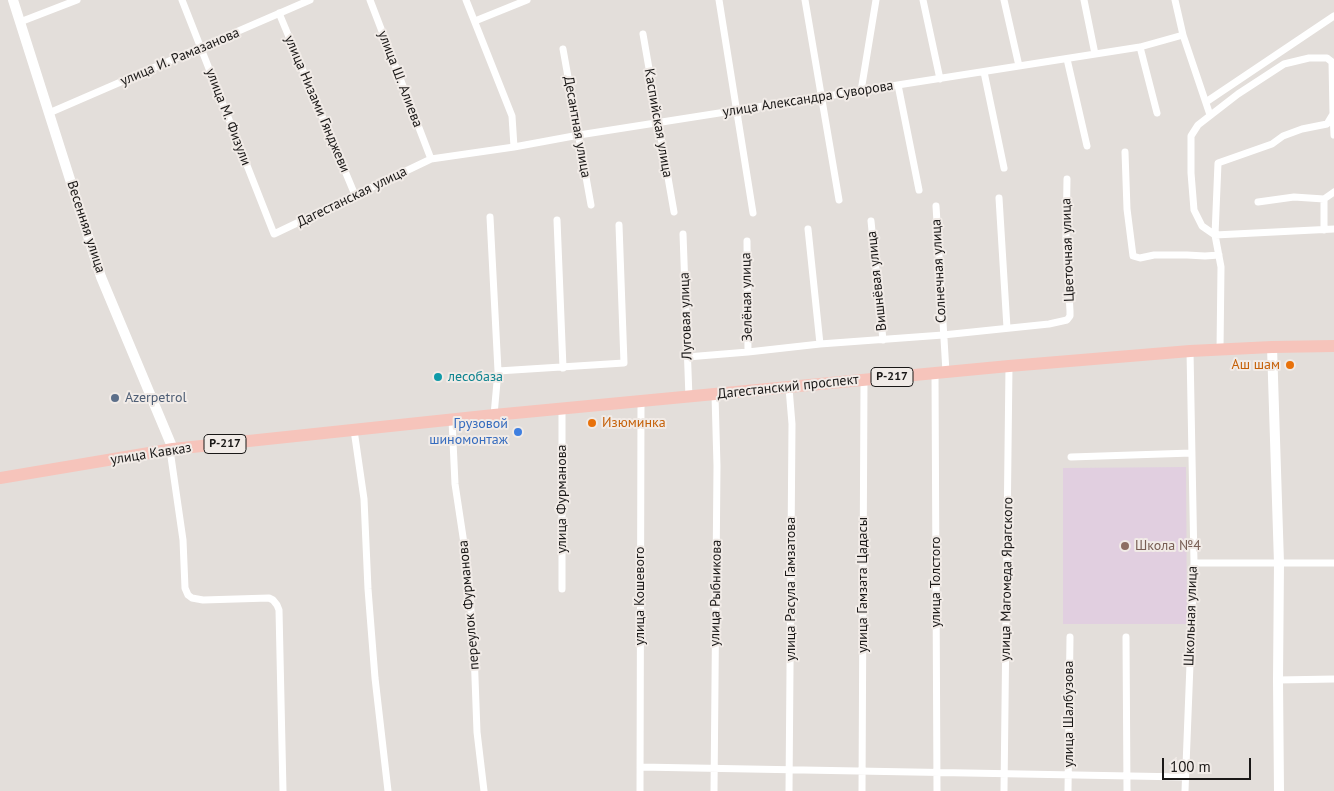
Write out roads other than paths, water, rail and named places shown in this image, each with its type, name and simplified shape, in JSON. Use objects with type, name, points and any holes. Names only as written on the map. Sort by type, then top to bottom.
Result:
[{"type":"highway","name":"Дагестанский проспект","points":[[452,420],[1009,366],[1190,351],[1334,346]]},
{"type":"highway","name":"улица Кавказ","points":[[0,478],[172,449],[452,420]]},
{"type":"street","name":"Весенняя улица","points":[[13,0],[101,277],[172,449]]},
{"type":"street","points":[[20,22],[77,0]]},
{"type":"street","name":"улица М. Физули","points":[[182,0],[274,234]]},
{"type":"street","name":"улица И. Рамазанова","points":[[49,113],[310,0]]},
{"type":"street","name":"улица Ш. Алиева","points":[[370,0],[431,159]]},
{"type":"street","points":[[466,0],[512,116],[514,147]]},
{"type":"street","points":[[475,21],[528,0]]},
{"type":"street","points":[[719,0],[752,213]]},
{"type":"street","points":[[804,0],[838,200]]},
{"type":"street","points":[[862,91],[876,0]]},
{"type":"street","points":[[924,0],[940,78]]},
{"type":"street","points":[[1004,0],[1019,66]]},
{"type":"street","points":[[1084,0],[1095,54]]},
{"type":"street","points":[[1175,0],[1183,35],[1210,115]]},
{"type":"street","name":"улица Низами Гянджеви","points":[[279,13],[355,195]]},
{"type":"street","points":[[1206,102],[1334,16]]},
{"type":"street","name":"Каспийская улица","points":[[643,34],[674,212]]},
{"type":"street","name":"улица Александра Суворова","points":[[431,159],[1140,47],[1183,35]]},
{"type":"street","points":[[1140,47],[1157,113]]},
{"type":"street","name":"Десантная улица","points":[[563,49],[591,205]]},
{"type":"street","points":[[1334,136],[1332,62],[1327,58],[1309,58],[1284,64],[1210,115],[1198,125],[1191,136],[1194,210],[1202,226],[1215,236],[1334,229]]},
{"type":"street","points":[[1066,59],[1087,146]]},
{"type":"street","points":[[984,72],[1004,168]]},
{"type":"street","points":[[898,85],[919,190]]},
{"type":"street","points":[[1220,350],[1221,267],[1215,236],[1218,163],[1272,144],[1302,128],[1327,124],[1333,114]]},
{"type":"street","points":[[1126,152],[1127,209],[1133,256],[1140,258],[1154,255],[1219,255]]},
{"type":"street","name":"Дагестанская улица","points":[[274,234],[431,159]]},
{"type":"street","name":"Цветочная улица","points":[[1007,328],[1049,324],[1067,320],[1070,316],[1066,240],[1067,179]]},
{"type":"street","points":[[1258,202],[1294,197],[1324,199],[1334,192]]},
{"type":"street","points":[[748,352],[1007,328],[999,198]]},
{"type":"street","points":[[1324,199],[1324,230]]},
{"type":"street","name":"Солнечная улица","points":[[936,206],[943,335],[940,372]]},
{"type":"street","points":[[490,217],[498,371],[494,416]]},
{"type":"street","points":[[557,220],[563,368]]},
{"type":"street","name":"Вишнёвая улица","points":[[871,221],[883,340]]},
{"type":"street","points":[[498,371],[624,363],[619,225]]},
{"type":"street","points":[[808,229],[820,344]]},
{"type":"street","name":"Луговая улица","points":[[683,234],[689,398]]},
{"type":"street","name":"Зелёная улица","points":[[687,357],[748,352],[747,241]]},
{"type":"street","points":[[1272,347],[1280,563],[1279,791]]},
{"type":"street","name":"Школьная улица","points":[[1185,791],[1194,562],[1190,351]]},
{"type":"street","name":"улица Магомеда Ярагского","points":[[1004,791],[1009,366]]},
{"type":"street","name":"улица Толстого","points":[[937,791],[940,372]]},
{"type":"street","name":"улица Гамзата Цадасы","points":[[862,791],[864,380]]},
{"type":"street","name":"улица Расула Гамзатова","points":[[789,388],[792,424],[789,791]]},
{"type":"street","name":"улица Рыбникова","points":[[714,791],[717,466],[715,395]]},
{"type":"street","name":"улица Кошевого","points":[[640,791],[641,402]]},
{"type":"street","name":"улица Фурманова","points":[[562,409],[562,589]]},
{"type":"street","name":"переулок Фурманова","points":[[452,420],[456,492],[468,570],[478,732],[484,791]]},
{"type":"street","points":[[354,430],[364,499],[368,589],[375,678],[388,791]]},
{"type":"street","points":[[172,449],[183,540],[185,588],[188,595],[192,598],[203,600],[269,598],[274,600],[277,605],[283,791]]},
{"type":"street","points":[[1071,457],[1192,453]]},
{"type":"street","points":[[1194,562],[1334,563]]},
{"type":"street","name":"улица Шалбузова","points":[[1068,791],[1070,636]]},
{"type":"street","points":[[1126,637],[1127,791]]},
{"type":"street","points":[[1278,680],[1334,679]]},
{"type":"street","points":[[640,767],[1185,777]]},
{"type":"place","name":"Аш шам","points":[[1290,365]]},
{"type":"place","name":"лесобаза","points":[[438,377]]},
{"type":"place","name":"Azerpetrol","points":[[115,398]]},
{"type":"place","name":"Изюминка","points":[[592,423]]},
{"type":"place","name":"Грузовой шиномонтаж","points":[[518,432]]},
{"type":"place","name":"Школа №4","points":[[1125,546]]}]
